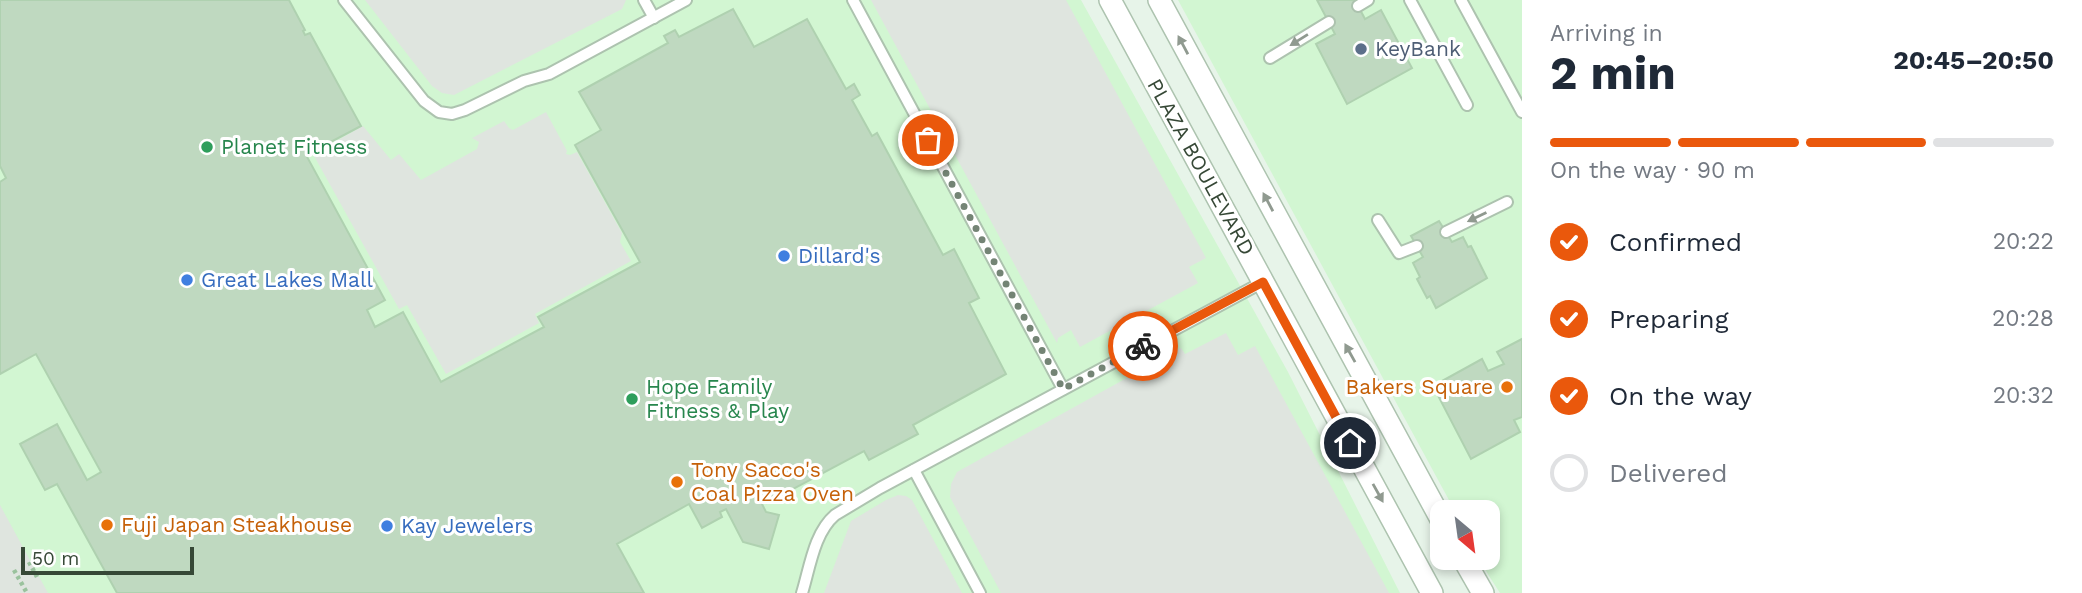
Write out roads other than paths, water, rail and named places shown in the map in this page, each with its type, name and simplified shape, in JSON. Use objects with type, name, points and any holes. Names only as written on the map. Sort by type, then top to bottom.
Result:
[{"type":"street","name":"PLAZA BOULEVARD","points":[[1110,0],[1433,593]]},
{"type":"street","name":"PLAZA BOULEVARD","points":[[1159,0],[1431,500]]},
{"type":"street","points":[[1469,570],[1483,593]]},
{"type":"lane","points":[[344,0],[424,101],[433,110],[445,114],[465,110],[524,81],[549,74],[686,0]]},
{"type":"lane","points":[[644,0],[654,18]]},
{"type":"lane","points":[[853,0],[1063,389]]},
{"type":"lane","points":[[1410,0],[1468,105]]},
{"type":"lane","points":[[1461,0],[1522,112]]},
{"type":"lane","points":[[1270,58],[1329,22]]},
{"type":"lane","points":[[1446,232],[1507,202]]},
{"type":"lane","points":[[1378,220],[1398,253],[1417,246]]},
{"type":"lane","points":[[802,593],[819,537],[829,520],[880,488],[1263,282]]},
{"type":"lane","points":[[914,470],[980,593]]},
{"type":"place","name":"KeyBank","points":[[1361,49]]},
{"type":"place","name":"Planet Fitness","points":[[207,147]]},
{"type":"place","name":"Dillard's","points":[[784,256]]},
{"type":"place","name":"Great Lakes Mall","points":[[187,280]]},
{"type":"place","name":"Bakers Square","points":[[1507,387]]},
{"type":"place","name":"Hope Family Fitness & Play","points":[[632,399]]},
{"type":"place","name":"Tony Sacco's Coal Pizza Oven","points":[[677,482]]},
{"type":"place","name":"Fuji Japan Steakhouse","points":[[107,525]]},
{"type":"place","name":"Kay Jewelers","points":[[387,526]]}]
